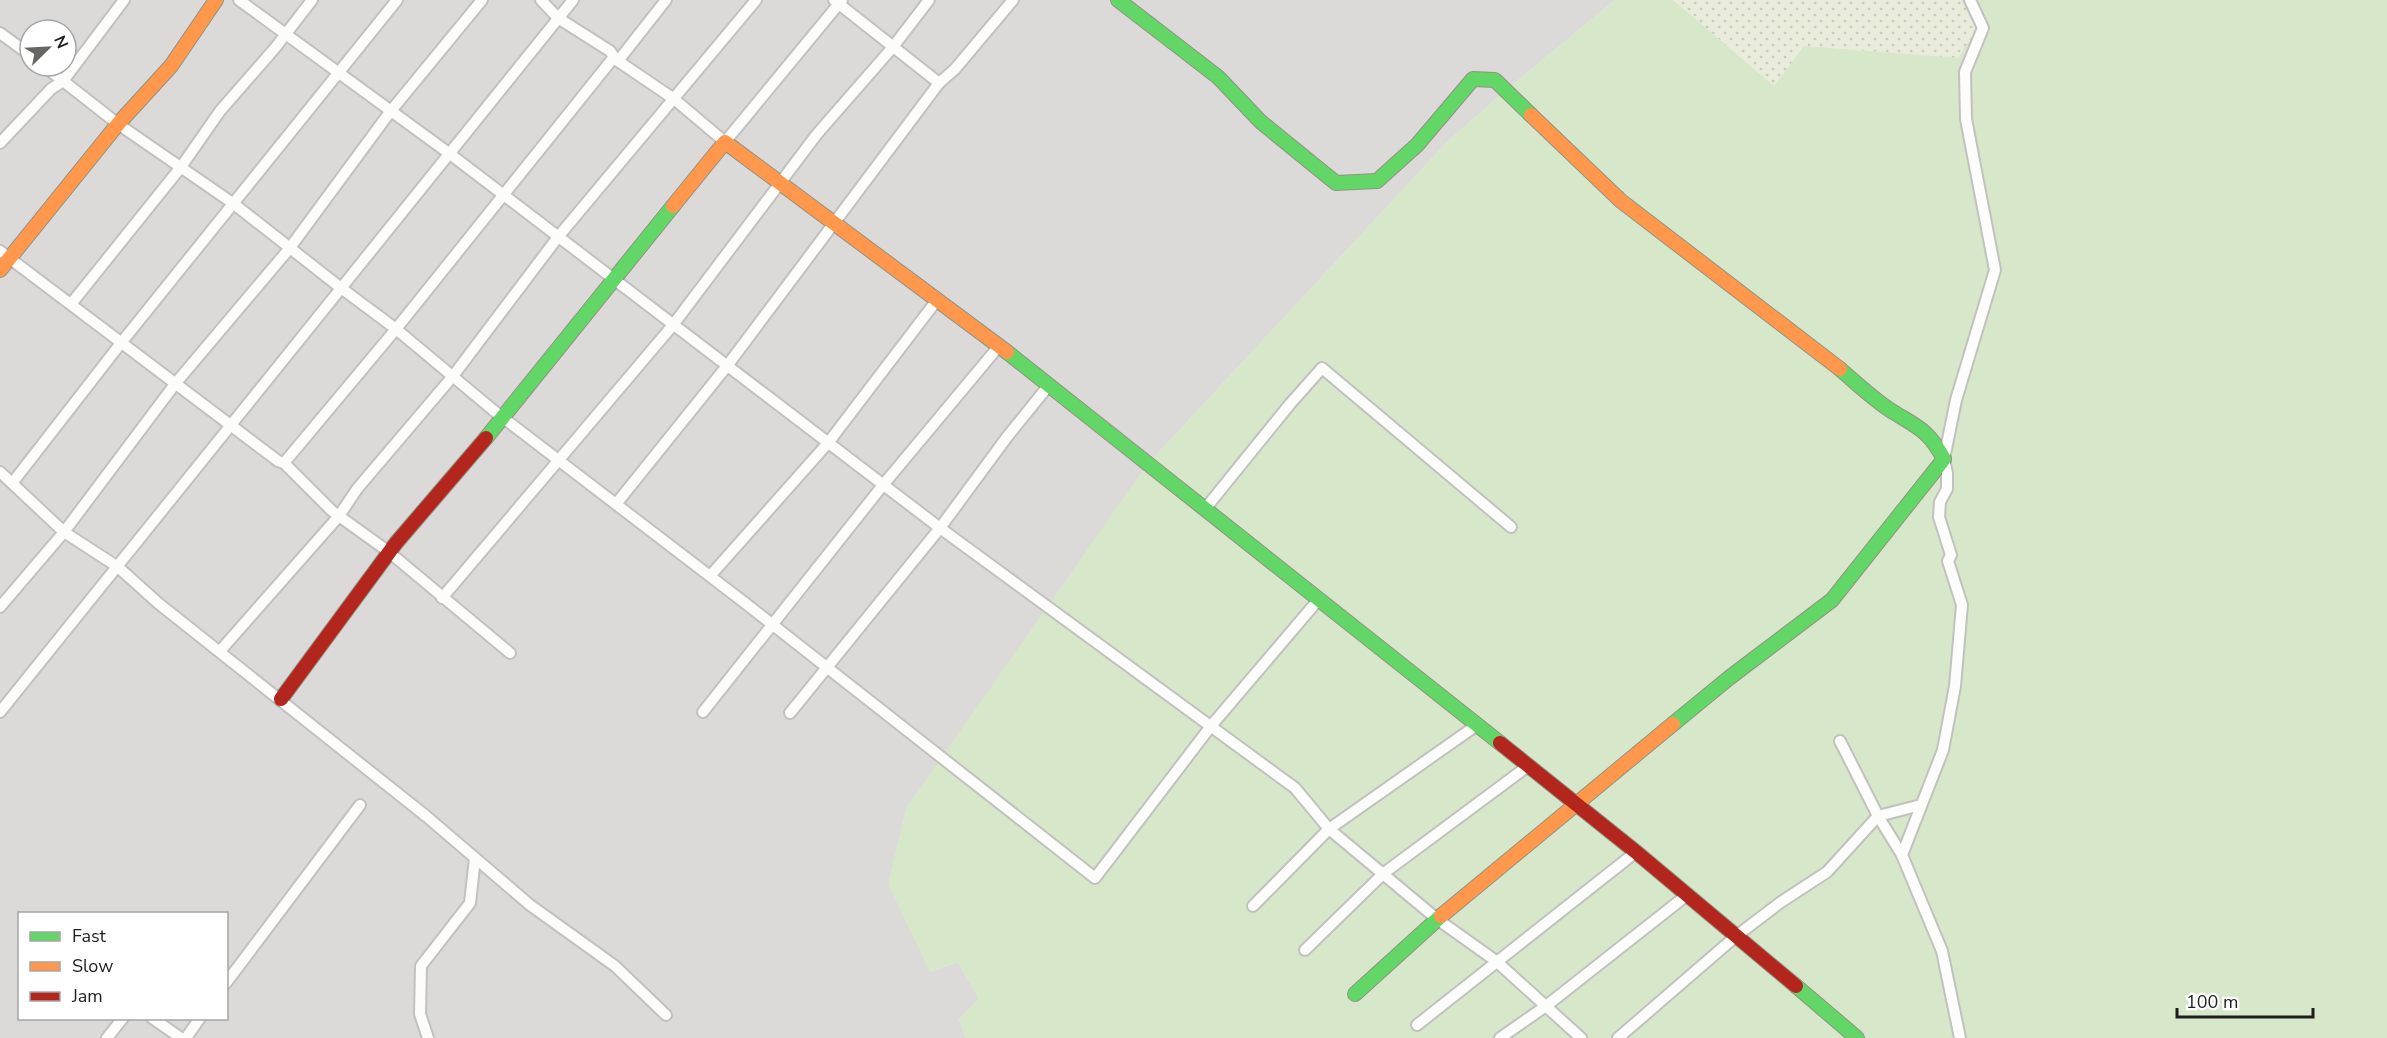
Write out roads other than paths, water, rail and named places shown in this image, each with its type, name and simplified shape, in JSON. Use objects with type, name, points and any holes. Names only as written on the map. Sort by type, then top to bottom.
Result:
[{"type":"street","points":[[0,143],[51,89],[63,81],[124,0]]},
{"type":"street","points":[[0,270],[5,255],[171,66],[216,0]]},
{"type":"street","points":[[239,0],[450,154],[940,528],[1295,788],[1329,829],[1437,919],[1496,961],[1581,1038]]},
{"type":"street","points":[[71,304],[181,167],[220,111],[312,0]]},
{"type":"street","points":[[13,482],[121,343],[397,0]]},
{"type":"street","points":[[0,607],[64,532],[175,384],[289,249],[390,112],[482,0]]},
{"type":"street","points":[[541,0],[558,18],[610,51],[616,59],[674,99],[725,141],[1049,385],[1636,852],[1857,1038]]},
{"type":"street","points":[[2,705],[118,567],[573,0]]},
{"type":"street","points":[[284,463],[502,195],[666,0]]},
{"type":"street","points":[[220,651],[339,516],[357,489],[453,376],[558,237],[756,0]]},
{"type":"street","points":[[442,598],[673,325],[817,134],[893,47],[928,0]]},
{"type":"street","points":[[616,504],[727,366],[939,83],[955,69],[1013,0]]},
{"type":"street","points":[[1118,0],[1218,77],[1261,122],[1336,183],[1377,182],[1417,145],[1473,79],[1495,80],[1621,201],[1791,330],[1890,410],[1914,423],[1934,440],[1944,459],[1947,473],[1947,489],[1941,501],[1939,517],[1951,555],[1948,561],[1962,605],[1955,686],[1943,750],[1902,855]]},
{"type":"street","points":[[1355,994],[1437,919],[1575,804],[1729,678],[1832,600],[1944,459],[1956,400],[1995,270],[1966,119],[1965,72],[1983,28],[1970,0]]},
{"type":"street","points":[[281,699],[389,552],[503,418],[838,1],[939,83]]},
{"type":"street","points":[[0,34],[18,47]]},
{"type":"street","points":[[59,78],[118,124],[234,204],[289,249],[396,328],[503,418],[710,576],[1095,878],[1211,726],[1319,599]]},
{"type":"street","points":[[5,255],[230,427],[284,463],[339,516],[389,552],[510,653]]},
{"type":"street","points":[[710,576],[828,443],[938,300]]},
{"type":"street","points":[[703,712],[883,485],[999,346]]},
{"type":"street","points":[[1205,509],[1322,368],[1511,526]]},
{"type":"street","points":[[790,713],[940,528],[1007,437],[1049,385]]},
{"type":"street","points":[[0,471],[64,532],[118,567],[158,603],[281,699],[530,905],[615,966],[666,1015]]},
{"type":"street","points":[[1253,906],[1329,829],[1477,725]]},
{"type":"street","points":[[1840,741],[1878,816],[1902,855],[1942,951],[1960,1038]]},
{"type":"street","points":[[1305,950],[1384,873],[1528,766]]},
{"type":"street","points":[[228,980],[360,805]]},
{"type":"street","points":[[1618,1038],[1735,937],[1781,902],[1827,872],[1878,816],[1921,805]]},
{"type":"street","points":[[1417,1025],[1636,852]]},
{"type":"street","points":[[428,1038],[420,1014],[421,966],[470,903],[476,858]]},
{"type":"street","points":[[1500,1038],[1546,1006],[1687,896]]},
{"type":"street","points":[[106,1038],[121,1020]]},
{"type":"street","points":[[155,1020],[183,1038],[198,1020]]}]
